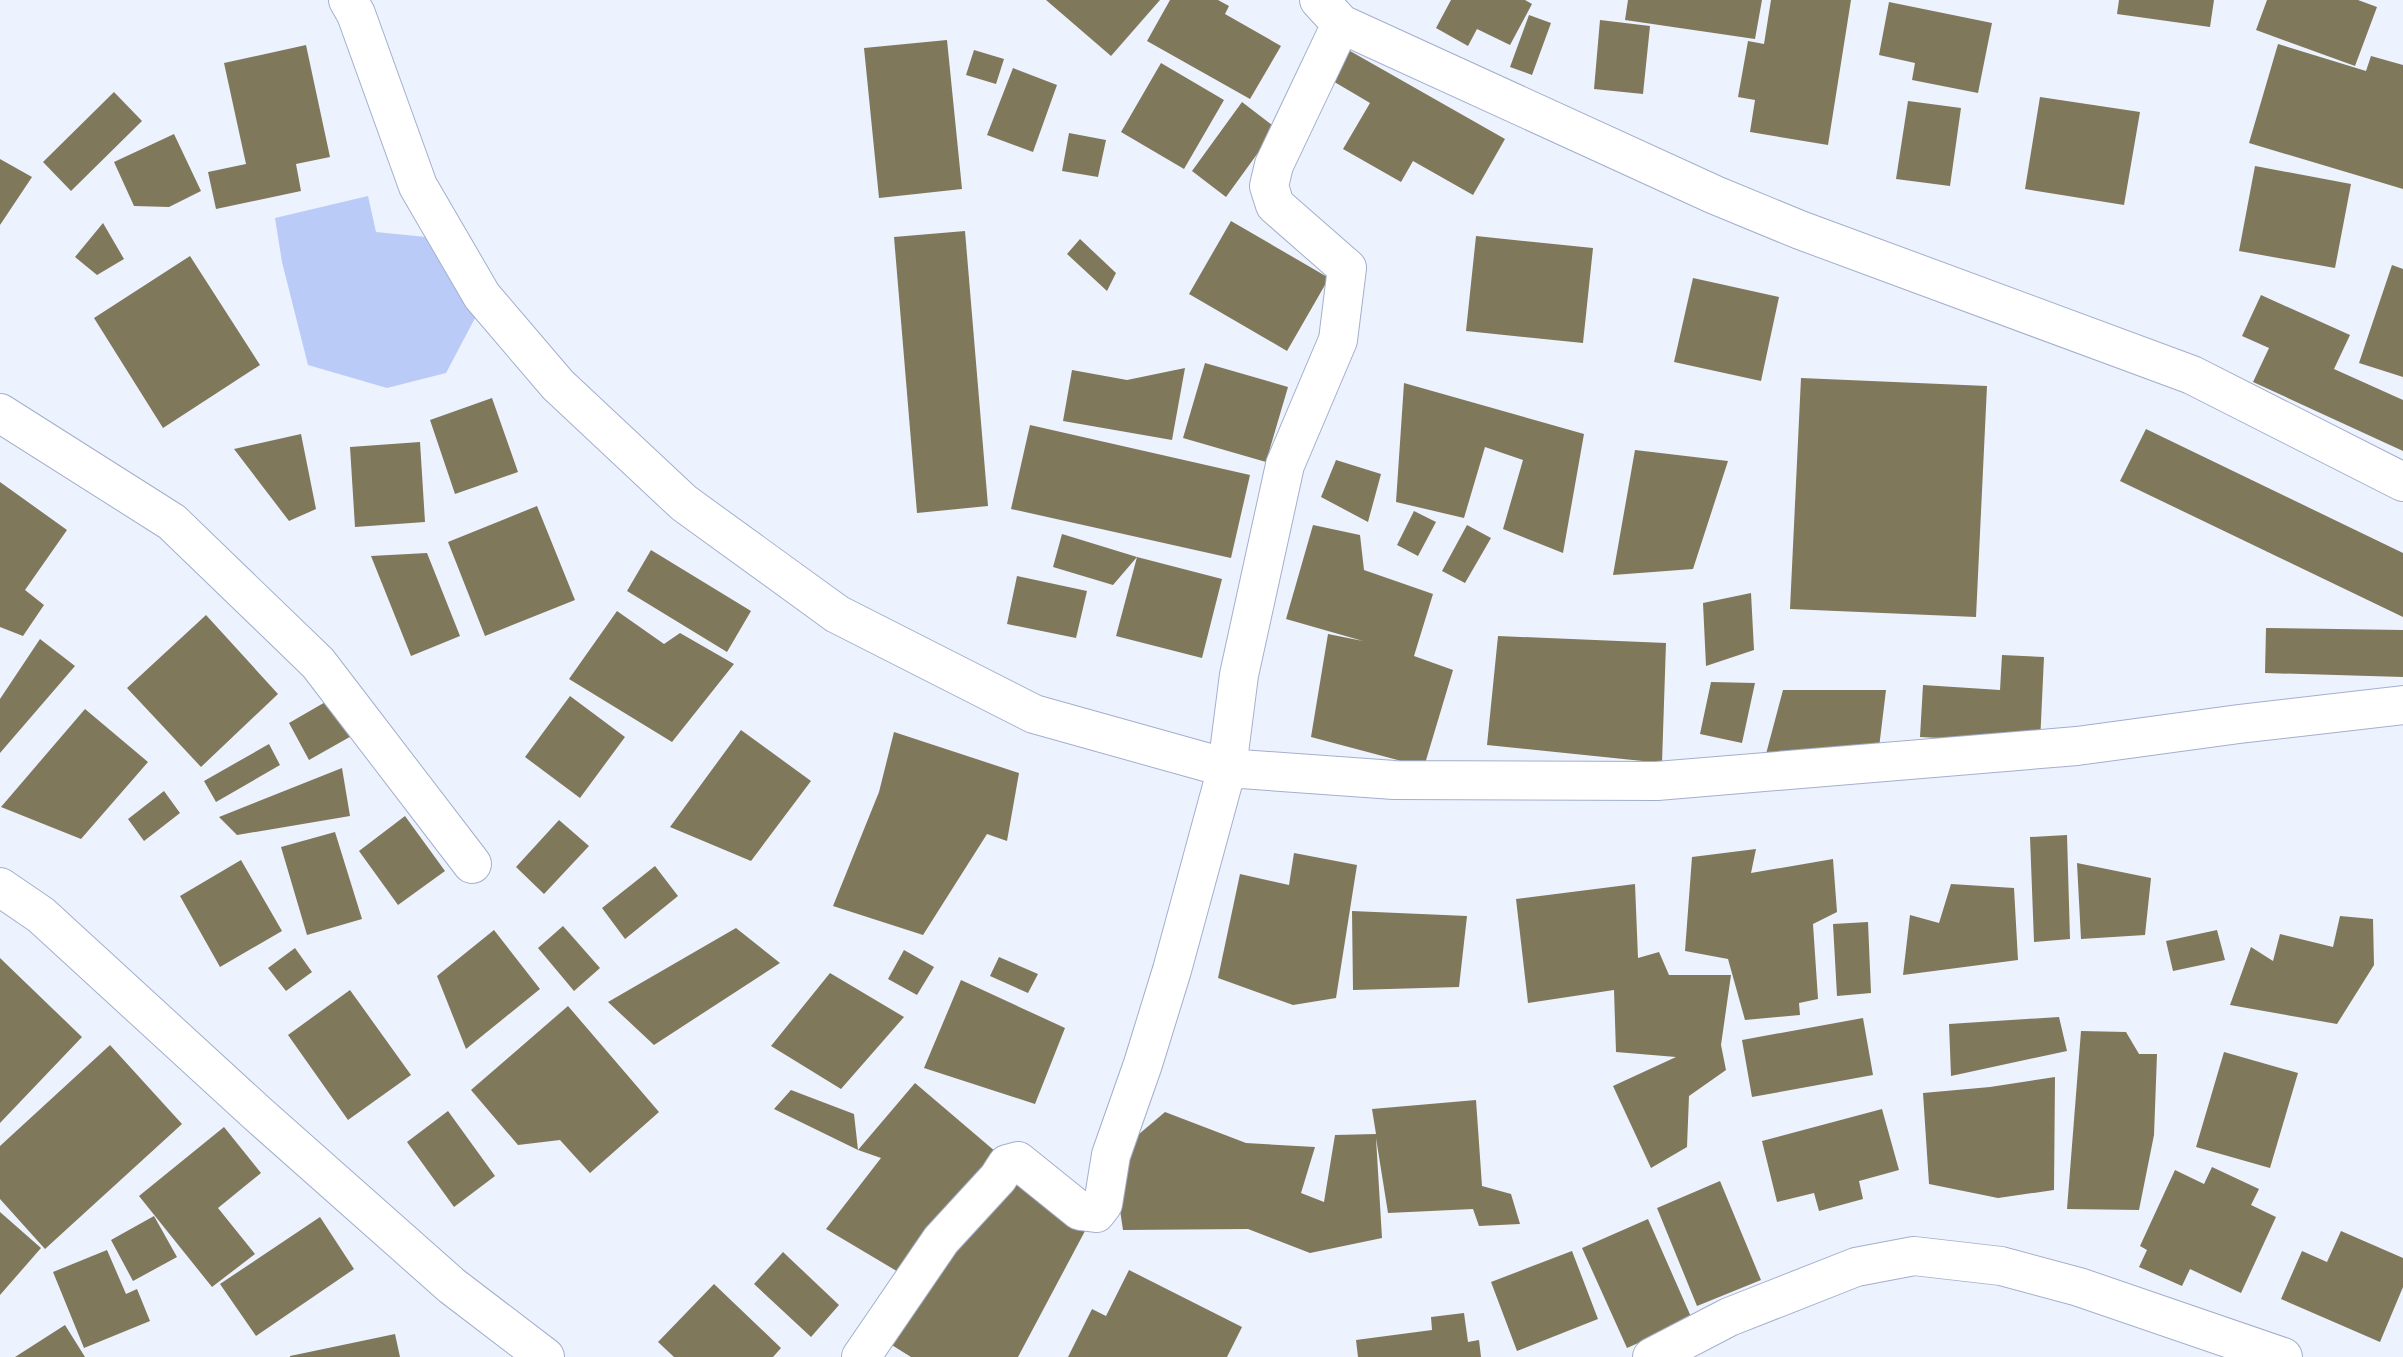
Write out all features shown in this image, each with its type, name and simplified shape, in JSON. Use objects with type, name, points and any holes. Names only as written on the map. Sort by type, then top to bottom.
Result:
[{"type":"street","points":[[348,0],[356,14],[418,186],[482,296],[558,385],[684,503],[837,614],[1034,714],[1227,768],[1394,780],[1657,781],[2077,746],[2403,705]]},
{"type":"street","points":[[861,1357],[941,1240],[998,1178],[1007,1164],[1018,1161],[1080,1212],[1096,1213],[1103,1203],[1111,1155],[1168,982],[1227,768],[1239,675],[1285,465],[1338,340],[1347,268],[1275,205],[1269,186],[1274,165],[1330,12],[1715,195],[1800,230],[2192,375],[2403,482]]},
{"type":"street","points":[[0,413],[172,522],[318,663],[472,864]]},
{"type":"street","points":[[0,887],[40,915],[452,1286],[545,1357]]},
{"type":"street","points":[[1652,1357],[1729,1318],[1856,1267],[1914,1256],[2001,1266],[2079,1287],[2283,1357]]},
{"type":"shaded area","points":[[368,196],[376,232],[436,238],[483,303],[446,373],[387,388],[308,365],[282,262],[275,218]]},
{"type":"building","points":[[1046,0],[1160,0],[1111,56]]},
{"type":"building","points":[[1170,0],[1218,0],[1229,6],[1225,14],[1281,46],[1250,99],[1147,41]]},
{"type":"building","points":[[1451,0],[1525,0],[1532,4],[1510,45],[1477,29],[1468,46],[1436,28]]},
{"type":"building","points":[[1628,0],[1762,0],[1755,39],[1625,20]]},
{"type":"building","points":[[1771,0],[1851,0],[1828,145],[1750,132],[1755,100],[1738,97],[1748,41],[1764,44]]},
{"type":"building","points":[[2119,0],[2214,0],[2210,27],[2117,14]]},
{"type":"building","points":[[2267,0],[2358,0],[2377,7],[2355,66],[2256,30]]},
{"type":"building","points":[[1889,2],[1992,23],[1978,93],[1912,80],[1915,63],[1879,55]]},
{"type":"building","points":[[1529,15],[1551,23],[1532,75],[1510,67]]},
{"type":"building","points":[[1600,20],[1650,26],[1643,94],[1594,89]]},
{"type":"building","points":[[947,40],[962,189],[879,198],[864,48]]},
{"type":"building","points":[[2278,44],[2366,71],[2371,56],[2403,65],[2403,189],[2249,143]]},
{"type":"building","points":[[306,45],[330,157],[296,164],[301,191],[216,209],[208,172],[246,164],[224,63]]},
{"type":"building","points":[[1343,47],[1505,139],[1473,195],[1413,161],[1401,182],[1343,149],[1370,103],[1326,77]]},
{"type":"building","points":[[974,50],[1004,59],[996,84],[966,75]]},
{"type":"building","points":[[1161,63],[1224,100],[1184,169],[1121,132]]},
{"type":"building","points":[[1013,68],[1057,85],[1033,152],[987,135]]},
{"type":"building","points":[[114,92],[142,121],[71,191],[43,162]]},
{"type":"building","points":[[2040,97],[2140,112],[2124,205],[2025,189]]},
{"type":"building","points":[[1908,101],[1961,108],[1950,186],[1896,179]]},
{"type":"building","points":[[1242,102],[1276,128],[1226,197],[1192,171]]},
{"type":"building","points":[[1069,133],[1106,140],[1098,177],[1062,171]]},
{"type":"building","points":[[174,134],[201,191],[169,207],[134,206],[114,162]]},
{"type":"building","points":[[0,159],[32,177],[0,225]]},
{"type":"building","points":[[2255,166],[2351,184],[2335,268],[2239,251]]},
{"type":"building","points":[[1231,221],[1329,278],[1287,351],[1189,294]]},
{"type":"building","points":[[103,223],[124,259],[97,275],[75,257]]},
{"type":"building","points":[[965,231],[988,506],[917,513],[894,237]]},
{"type":"building","points":[[1476,236],[1593,248],[1583,343],[1466,331]]},
{"type":"building","points":[[1080,239],[1116,273],[1107,291],[1067,254]]},
{"type":"building","points":[[190,256],[260,365],[163,428],[94,318]]},
{"type":"building","points":[[2392,265],[2403,269],[2403,377],[2359,363]]},
{"type":"building","points":[[1693,278],[1779,297],[1761,381],[1674,362]]},
{"type":"building","points":[[2261,295],[2350,335],[2334,369],[2403,400],[2403,451],[2253,382],[2269,348],[2242,336]]},
{"type":"building","points":[[1205,363],[1288,387],[1266,462],[1183,438]]},
{"type":"building","points":[[1185,368],[1172,440],[1063,421],[1072,370],[1127,380]]},
{"type":"building","points":[[1801,378],[1987,386],[1976,617],[1790,609]]},
{"type":"building","points":[[1404,383],[1584,434],[1563,553],[1503,529],[1523,460],[1485,447],[1464,518],[1396,502]]},
{"type":"building","points":[[492,398],[518,472],[455,494],[430,420]]},
{"type":"building","points":[[1030,425],[1250,475],[1231,558],[1011,509]]},
{"type":"building","points":[[2146,429],[2403,553],[2403,617],[2120,481]]},
{"type":"building","points":[[301,434],[316,509],[289,521],[234,449]]},
{"type":"building","points":[[420,442],[425,522],[355,527],[350,447]]},
{"type":"building","points":[[1635,450],[1728,461],[1693,569],[1613,575]]},
{"type":"building","points":[[1336,460],[1381,474],[1368,522],[1321,497]]},
{"type":"building","points":[[0,482],[67,530],[25,590],[44,605],[23,636],[0,627]]},
{"type":"building","points":[[537,506],[575,600],[485,636],[448,542]]},
{"type":"building","points":[[1414,511],[1436,522],[1418,556],[1397,545]]},
{"type":"building","points":[[1313,525],[1360,535],[1364,570],[1433,594],[1414,656],[1453,670],[1424,767],[1311,737],[1328,634],[1363,641],[1286,619]]},
{"type":"building","points":[[1467,525],[1491,538],[1465,583],[1442,571]]},
{"type":"building","points":[[1062,534],[1137,557],[1113,585],[1053,567]]},
{"type":"building","points":[[651,550],[751,611],[727,652],[627,591]]},
{"type":"building","points":[[427,553],[460,636],[411,656],[371,556]]},
{"type":"building","points":[[1137,557],[1222,579],[1202,658],[1116,636]]},
{"type":"building","points":[[1017,576],[1087,591],[1076,638],[1007,624]]},
{"type":"building","points":[[1751,593],[1754,650],[1706,666],[1703,603]]},
{"type":"building","points":[[617,611],[664,644],[680,633],[734,664],[672,742],[569,679]]},
{"type":"building","points":[[206,615],[278,694],[201,767],[127,688]]},
{"type":"building","points":[[2266,628],[2403,630],[2403,677],[2265,673]]},
{"type":"building","points":[[1498,636],[1666,643],[1662,763],[1487,745]]},
{"type":"building","points":[[40,639],[75,666],[0,753],[0,699]]},
{"type":"building","points":[[2002,655],[2044,657],[2040,743],[1920,737],[1923,685],[2000,690]]},
{"type":"building","points":[[1711,682],[1755,683],[1742,743],[1700,734]]},
{"type":"building","points":[[1783,690],[1886,690],[1878,756],[1766,754]]},
{"type":"building","points":[[570,696],[625,737],[580,798],[525,757]]},
{"type":"building","points":[[334,697],[355,734],[309,760],[289,723]]},
{"type":"building","points":[[85,709],[148,762],[81,839],[1,807]]},
{"type":"building","points":[[741,730],[811,781],[751,861],[670,827]]},
{"type":"building","points":[[894,732],[1019,773],[1007,841],[987,834],[923,935],[833,906],[879,792]]},
{"type":"building","points":[[269,744],[280,765],[216,802],[204,781]]},
{"type":"building","points":[[342,768],[350,816],[237,835],[219,817]]},
{"type":"building","points":[[164,791],[180,813],[144,841],[128,819]]},
{"type":"building","points":[[405,816],[445,871],[398,905],[359,851]]},
{"type":"building","points":[[559,820],[589,846],[544,894],[516,867]]},
{"type":"building","points":[[335,832],[362,919],[307,935],[281,847]]},
{"type":"building","points":[[2067,835],[2070,939],[2034,942],[2030,837]]},
{"type":"building","points":[[1756,849],[1751,873],[1833,859],[1837,912],[1813,924],[1818,999],[1799,1003],[1800,1015],[1745,1020],[1728,959],[1685,951],[1692,857]]},
{"type":"building","points":[[1294,853],[1357,865],[1336,998],[1293,1005],[1218,978],[1240,874],[1289,885]]},
{"type":"building","points":[[241,860],[282,931],[220,967],[180,896]]},
{"type":"building","points":[[2077,863],[2151,878],[2145,935],[2081,939]]},
{"type":"building","points":[[655,866],[678,896],[625,939],[602,908]]},
{"type":"building","points":[[1635,884],[1638,958],[1659,952],[1669,975],[1731,975],[1721,1045],[1726,1070],[1689,1096],[1687,1147],[1651,1168],[1613,1086],[1676,1057],[1616,1052],[1614,990],[1528,1003],[1516,899]]},
{"type":"building","points":[[1951,884],[2014,888],[2018,960],[1903,975],[1910,915],[1939,923]]},
{"type":"building","points":[[1352,911],[1467,916],[1459,987],[1353,990]]},
{"type":"building","points":[[2340,916],[2373,919],[2374,965],[2337,1024],[2230,1005],[2251,947],[2273,961],[2280,934],[2333,947]]},
{"type":"building","points":[[1868,922],[1871,993],[1837,996],[1833,924]]},
{"type":"building","points":[[563,926],[600,968],[574,991],[538,948]]},
{"type":"building","points":[[736,928],[780,963],[654,1045],[608,1002]]},
{"type":"building","points":[[494,930],[540,989],[466,1049],[437,976]]},
{"type":"building","points":[[2217,930],[2225,960],[2173,971],[2166,941]]},
{"type":"building","points":[[295,948],[312,972],[286,991],[268,968]]},
{"type":"building","points":[[904,950],[934,967],[917,995],[888,979]]},
{"type":"building","points":[[999,957],[1038,974],[1028,993],[990,976]]},
{"type":"building","points":[[0,958],[82,1037],[0,1123]]},
{"type":"building","points":[[830,973],[904,1017],[841,1089],[771,1046]]},
{"type":"building","points":[[961,980],[1065,1028],[1035,1104],[924,1068]]},
{"type":"building","points":[[350,990],[411,1075],[348,1120],[288,1035]]},
{"type":"building","points":[[568,1006],[659,1112],[590,1173],[560,1140],[518,1145],[471,1090]]},
{"type":"building","points":[[2059,1017],[2067,1051],[1951,1076],[1949,1024]]},
{"type":"building","points":[[1863,1018],[1873,1075],[1752,1097],[1742,1040]]},
{"type":"building","points":[[2081,1031],[2126,1032],[2139,1054],[2157,1054],[2154,1135],[2139,1210],[2067,1209]]},
{"type":"building","points":[[110,1045],[182,1124],[45,1249],[0,1199],[0,1146]]},
{"type":"building","points":[[2224,1052],[2298,1073],[2270,1168],[2196,1147]]},
{"type":"building","points":[[2055,1077],[2054,1190],[1998,1198],[1929,1184],[1923,1093],[1990,1087]]},
{"type":"building","points":[[915,1083],[1003,1158],[900,1273],[826,1229],[881,1158],[858,1150]]},
{"type":"building","points":[[791,1090],[854,1114],[858,1150],[774,1109]]},
{"type":"building","points":[[1476,1100],[1482,1186],[1511,1194],[1520,1224],[1479,1226],[1473,1209],[1388,1213],[1376,1138],[1382,1238],[1310,1253],[1248,1229],[1123,1230],[1112,1157],[1165,1112],[1246,1143],[1315,1147],[1301,1193],[1324,1202],[1335,1135],[1376,1134],[1372,1109]]},
{"type":"building","points":[[1882,1109],[1899,1170],[1859,1181],[1863,1199],[1819,1211],[1814,1193],[1777,1202],[1762,1141]]},
{"type":"building","points":[[448,1111],[495,1176],[454,1207],[407,1142]]},
{"type":"building","points":[[224,1127],[261,1173],[218,1208],[255,1254],[212,1287],[139,1196]]},
{"type":"building","points":[[2212,1167],[2259,1189],[2251,1205],[2276,1217],[2241,1293],[2190,1269],[2182,1286],[2139,1267],[2147,1250],[2140,1246],[2175,1170],[2204,1184]]},
{"type":"building","points":[[1011,1173],[1085,1231],[1018,1357],[911,1357],[879,1337]]},
{"type":"building","points":[[1720,1181],[1761,1280],[1697,1306],[1657,1208]]},
{"type":"building","points":[[0,1212],[41,1248],[0,1295]]},
{"type":"building","points":[[154,1216],[177,1257],[133,1281],[111,1240]]},
{"type":"building","points":[[320,1217],[354,1269],[256,1336],[220,1284]]},
{"type":"building","points":[[1648,1219],[1692,1319],[1627,1348],[1582,1248]]},
{"type":"building","points":[[2341,1231],[2403,1258],[2403,1287],[2380,1342],[2281,1299],[2302,1251],[2327,1262]]},
{"type":"building","points":[[107,1250],[126,1294],[137,1289],[150,1321],[84,1348],[53,1272]]},
{"type":"building","points":[[1572,1251],[1598,1319],[1517,1351],[1491,1282]]},
{"type":"building","points":[[783,1252],[839,1305],[811,1337],[754,1284]]},
{"type":"building","points":[[1129,1270],[1242,1327],[1227,1357],[1068,1357],[1092,1309],[1106,1316]]},
{"type":"building","points":[[714,1284],[781,1348],[773,1357],[674,1357],[658,1342]]},
{"type":"building","points":[[1464,1313],[1468,1342],[1479,1340],[1481,1357],[1358,1357],[1356,1340],[1432,1330],[1431,1317]]},
{"type":"building","points":[[65,1325],[85,1357],[15,1357]]},
{"type":"building","points":[[395,1334],[400,1357],[290,1357],[290,1356]]}]
